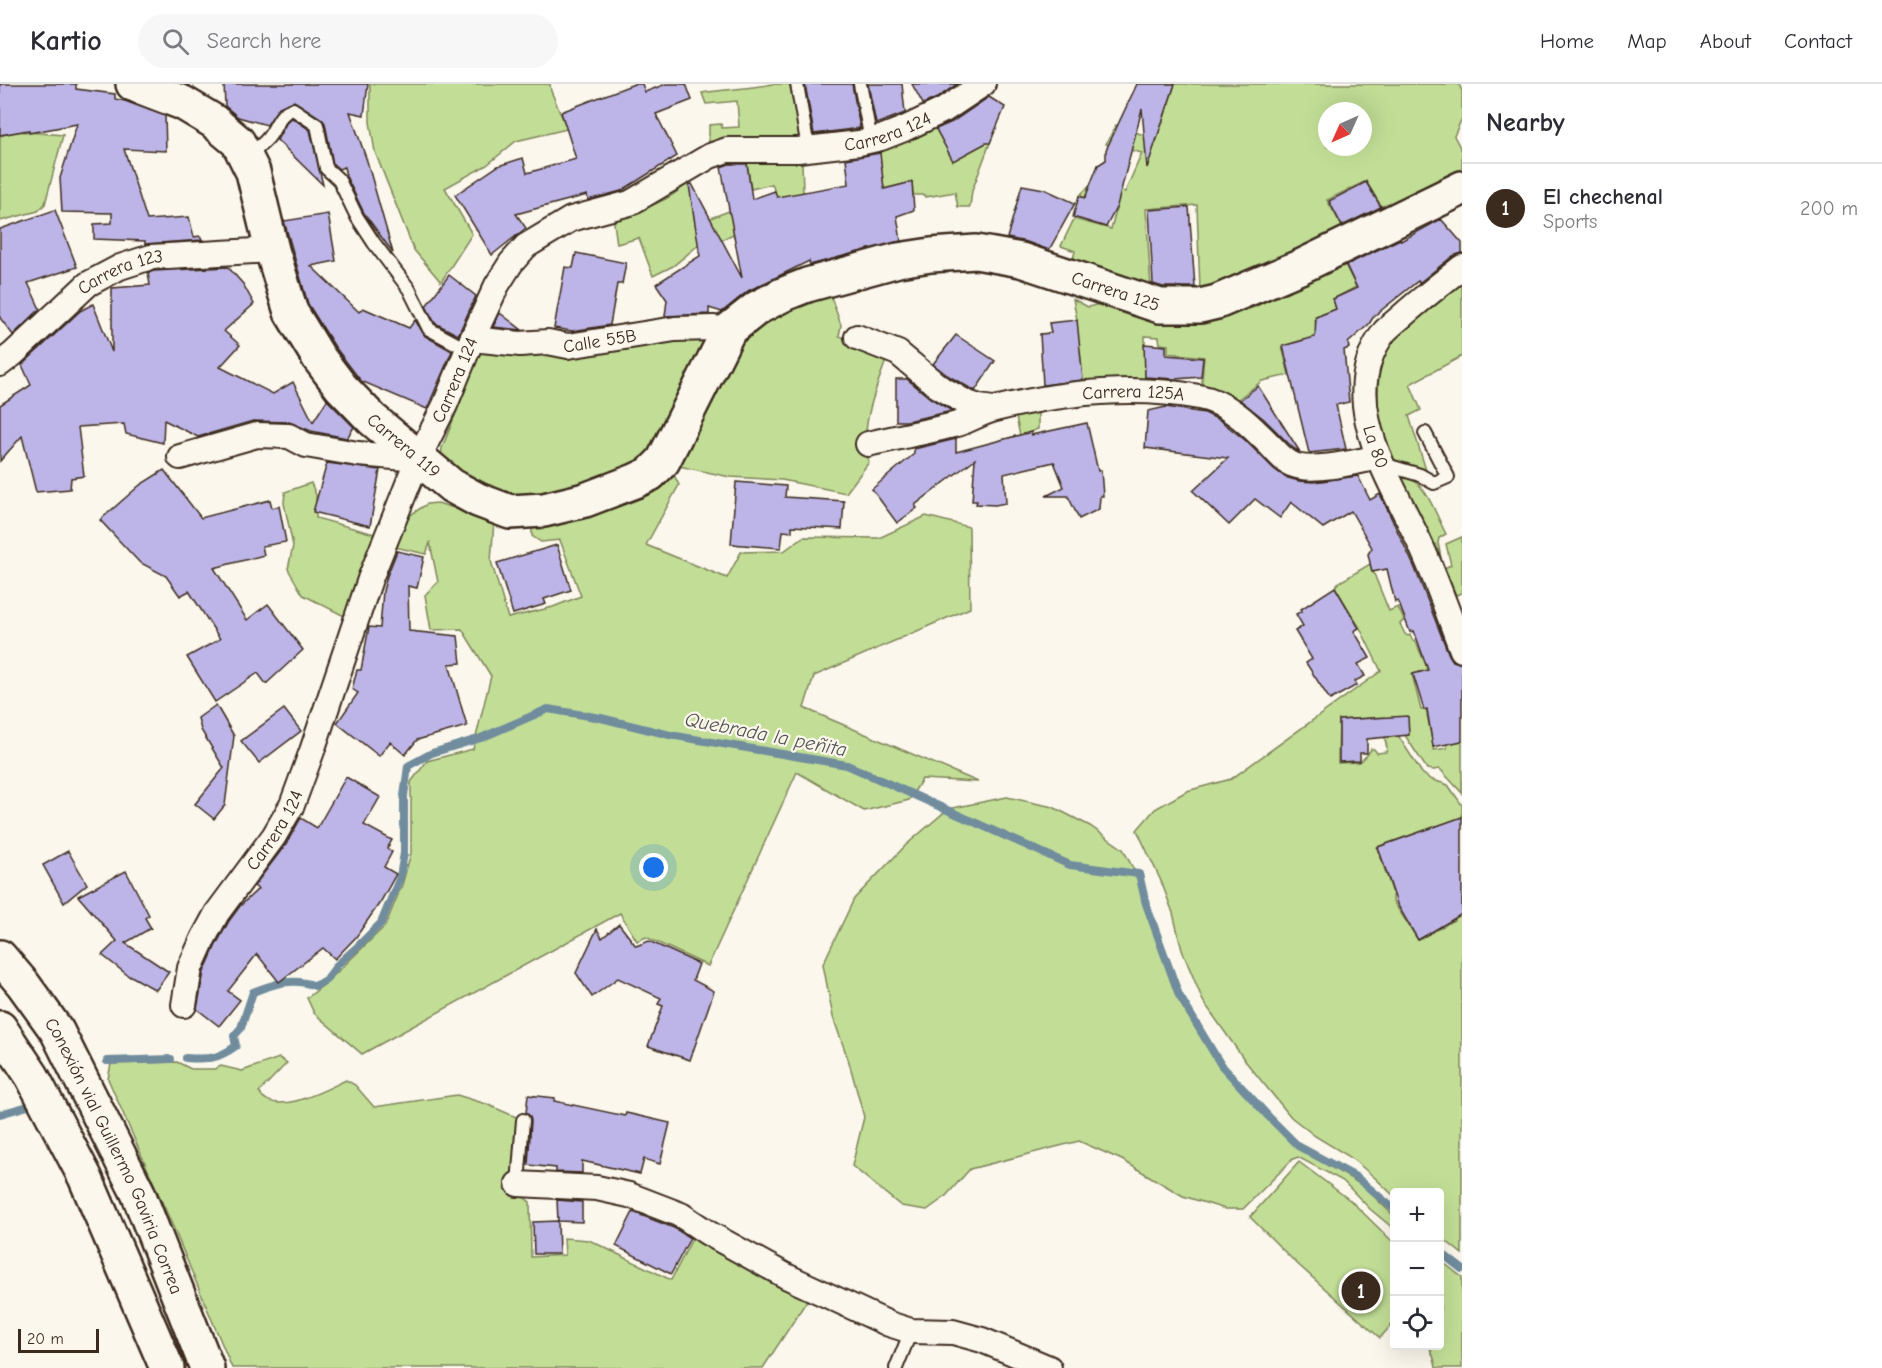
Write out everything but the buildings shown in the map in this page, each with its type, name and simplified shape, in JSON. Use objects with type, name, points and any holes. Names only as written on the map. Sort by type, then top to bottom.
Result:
[{"type":"main road","name":"Carrera 119","points":[[133,84],[167,90],[183,103],[213,121],[238,142],[253,172],[272,250],[291,312],[319,358],[341,387],[418,459],[452,486],[478,500],[510,512],[544,510],[585,500],[635,482],[650,474],[663,461],[729,330],[757,308]]},
{"type":"main road","name":"Carrera 125","points":[[757,308],[784,294],[818,282],[898,260],[958,252],[976,252],[1021,260],[1160,306],[1200,306],[1217,302],[1302,266],[1462,188]]},
{"type":"main road","name":"Conexión vial Guillermo Gaviria Correa","points":[[0,957],[23,984],[62,1040],[138,1193],[207,1368]]},
{"type":"main road","name":"Conexión vial Guillermo Gaviria Correa","points":[[0,1028],[32,1076],[85,1177],[167,1368]]},
{"type":"street","name":"Carrera 124","points":[[183,1005],[181,973],[217,913],[274,836],[292,805],[370,579],[418,459],[445,405],[497,285],[511,262],[526,246],[571,219],[630,203],[710,156],[727,150],[798,150],[871,140],[904,129],[944,110],[983,84]]},
{"type":"street","name":"Carrera 123","points":[[0,364],[14,354],[88,284],[120,267],[151,257],[272,250]]},
{"type":"street","name":"La 80","points":[[1462,267],[1415,304],[1386,331],[1377,345],[1366,375],[1364,393],[1368,425],[1381,460],[1422,547],[1462,650]]},
{"type":"street","name":"Calle 55B","points":[[470,344],[548,342],[568,346],[675,329],[729,330]]},
{"type":"street","points":[[857,337],[898,353],[939,387],[965,402],[993,409]]},
{"type":"street","name":"Carrera 125A","points":[[868,444],[958,424],[993,409],[1050,398],[1118,391],[1147,391],[1211,400],[1226,407],[1253,428],[1294,466],[1333,466],[1381,460]]},
{"type":"street","points":[[180,457],[257,435],[289,436],[306,445],[418,459]]},
{"type":"street","points":[[518,1184],[597,1188],[629,1195],[690,1219],[708,1233],[786,1276],[889,1324],[911,1331],[952,1332],[982,1340],[1049,1368]]},
{"type":"lane","points":[[797,84],[808,148]]},
{"type":"lane","points":[[860,84],[871,140]]},
{"type":"lane","points":[[245,158],[269,137],[287,110],[293,109],[317,125],[326,168],[339,180],[357,217],[409,289],[429,329],[470,344]]},
{"type":"lane","points":[[1381,460],[1434,483],[1448,477],[1425,433]]},
{"type":"lane","points":[[518,1184],[523,1120]]},
{"type":"lane","points":[[896,1368],[911,1331]]},
{"type":"green space","points":[[370,84],[550,84],[567,129],[516,141],[487,165],[445,188],[472,234],[441,282],[414,250],[375,152],[370,122]]},
{"type":"green space","points":[[772,84],[794,84],[804,139],[742,137],[709,143],[709,125],[721,124],[722,128],[739,127],[737,101],[706,104],[702,93]]},
{"type":"green space","points":[[1175,84],[1459,84],[1462,91],[1462,118],[1454,136],[1462,151],[1462,172],[1384,211],[1366,181],[1327,200],[1345,232],[1245,279],[1200,290],[1197,205],[1146,209],[1151,288],[1094,265],[1073,260],[1075,251],[1061,246],[1074,219],[1111,229],[1117,206],[1079,196],[1091,184],[1125,192],[1142,153],[1106,144],[1116,125],[1157,140]]},
{"type":"green space","points":[[933,124],[953,160],[991,140],[972,191],[970,207],[958,207],[955,192],[925,197],[925,195],[913,195],[912,182],[884,189],[879,151]]},
{"type":"green space","points":[[16,131],[63,135],[45,204],[38,211],[0,221],[0,136]]},
{"type":"green space","points":[[747,162],[802,162],[803,192],[789,232],[772,184],[751,189]]},
{"type":"green space","points":[[689,181],[695,224],[729,211],[754,208],[741,255],[733,234],[713,244],[707,238],[673,266],[653,276],[639,238],[617,244],[613,216],[664,200]]},
{"type":"green space","points":[[1343,261],[1356,287],[1333,299],[1336,309],[1315,317],[1316,336],[1282,346],[1289,375],[1262,381],[1233,403],[1201,392],[1204,357],[1168,353],[1168,345],[1160,344],[1159,337],[1145,336],[1145,383],[1083,386],[1080,351],[1065,350],[1077,320],[1073,299],[1088,307],[1100,304],[1101,300],[1139,318],[1199,324],[1255,307]]},
{"type":"green space","points":[[1462,284],[1462,356],[1410,384],[1421,410],[1409,416],[1426,470],[1395,460],[1387,448],[1379,414],[1380,374],[1387,349],[1394,339]]},
{"type":"green space","points":[[829,291],[841,325],[839,336],[860,342],[888,355],[867,422],[866,449],[869,462],[846,493],[782,480],[730,477],[679,466],[690,448],[708,388],[755,322]]},
{"type":"green space","points":[[709,335],[647,460],[544,499],[499,496],[464,479],[441,457],[442,448],[482,348]]},
{"type":"green space","points":[[1038,409],[1038,429],[1020,436],[1015,412]]},
{"type":"green space","points":[[672,471],[679,485],[646,545],[727,578],[741,552],[784,551],[803,537],[879,538],[926,516],[969,527],[970,608],[814,676],[804,708],[978,782],[922,779],[909,800],[864,811],[797,772],[708,966],[646,937],[637,941],[620,913],[362,1054],[314,1013],[307,998],[326,983],[385,926],[402,885],[411,853],[411,782],[427,761],[473,749],[491,676],[462,629],[431,630],[425,595],[438,582],[430,543],[426,554],[395,547],[401,526],[413,513],[427,504],[438,503],[494,521],[491,561],[508,618],[553,607],[581,596],[560,540],[541,542],[532,536],[532,525]]},
{"type":"green space","points":[[1398,475],[1415,481],[1428,497],[1446,534],[1439,538],[1441,558],[1437,559]]},
{"type":"green space","points":[[311,483],[316,495],[316,518],[378,535],[346,617],[303,595],[288,569],[293,546],[284,503],[285,492]]},
{"type":"green space","points":[[1462,537],[1462,593],[1456,595],[1444,568],[1451,565],[1446,544]]},
{"type":"green space","points":[[1370,564],[1389,611],[1398,607],[1404,620],[1400,624],[1405,634],[1410,635],[1413,641],[1415,640],[1428,670],[1412,674],[1421,710],[1426,710],[1434,750],[1447,748],[1447,744],[1462,741],[1462,793],[1440,769],[1427,769],[1395,720],[1383,717],[1339,720],[1338,763],[1360,762],[1371,749],[1377,753],[1386,752],[1384,735],[1394,729],[1422,773],[1430,779],[1448,785],[1462,805],[1462,817],[1377,847],[1393,894],[1393,901],[1418,940],[1454,920],[1430,881],[1462,899],[1462,1254],[1444,1239],[1444,1188],[1390,1188],[1390,1192],[1350,1157],[1315,1136],[1291,1117],[1246,1062],[1203,1001],[1182,950],[1173,913],[1161,881],[1137,830],[1155,809],[1187,791],[1231,779],[1381,671],[1360,628],[1335,587]]},
{"type":"green space","points":[[1007,797],[1053,807],[1090,826],[1123,849],[1136,874],[1144,905],[1177,998],[1220,1067],[1297,1148],[1365,1188],[1390,1212],[1390,1226],[1343,1181],[1298,1157],[1293,1159],[1243,1209],[1225,1209],[1183,1196],[1122,1160],[1079,1141],[970,1169],[945,1197],[927,1210],[901,1206],[852,1166],[864,1117],[849,1062],[833,1017],[823,964],[854,899],[906,845],[948,809]]},
{"type":"green space","points":[[279,1058],[287,1063],[259,1092],[266,1100],[276,1103],[301,1100],[346,1080],[355,1085],[374,1107],[457,1095],[486,1104],[523,1120],[513,1189],[530,1202],[531,1257],[565,1255],[564,1238],[589,1240],[671,1280],[696,1231],[808,1299],[763,1368],[232,1368],[108,1079],[111,1064],[177,1062],[191,1069],[215,1069],[221,1066],[242,1071]]},
{"type":"green space","points":[[1299,1162],[1351,1201],[1390,1239],[1390,1327],[1380,1338],[1293,1260],[1250,1217]]},
{"type":"green space","points":[[1444,1263],[1462,1277],[1462,1368],[1436,1368],[1431,1350],[1444,1350]]},
{"type":"waterway","name":"Quebrada la peñita","points":[[186,1058],[212,1058],[236,1046],[234,1036],[241,1028],[253,992],[276,984],[291,982],[315,986],[326,980],[337,965],[381,923],[400,877],[404,853],[404,796],[408,766],[432,753],[481,738],[548,709],[601,718],[670,735],[847,765],[1070,865],[1139,874],[1146,904],[1179,995],[1221,1065],[1298,1146],[1356,1177],[1390,1206]]},
{"type":"waterway","name":"Quebrada la peñita","points":[[107,1061],[171,1059]]},
{"type":"waterway","name":"Quebrada la peñita","points":[[0,1114],[28,1106]]},
{"type":"waterway","name":"Quebrada la peñita","points":[[1444,1255],[1462,1269]]},
{"type":"place","name":"El chechenal","points":[[1361,1291]]}]
